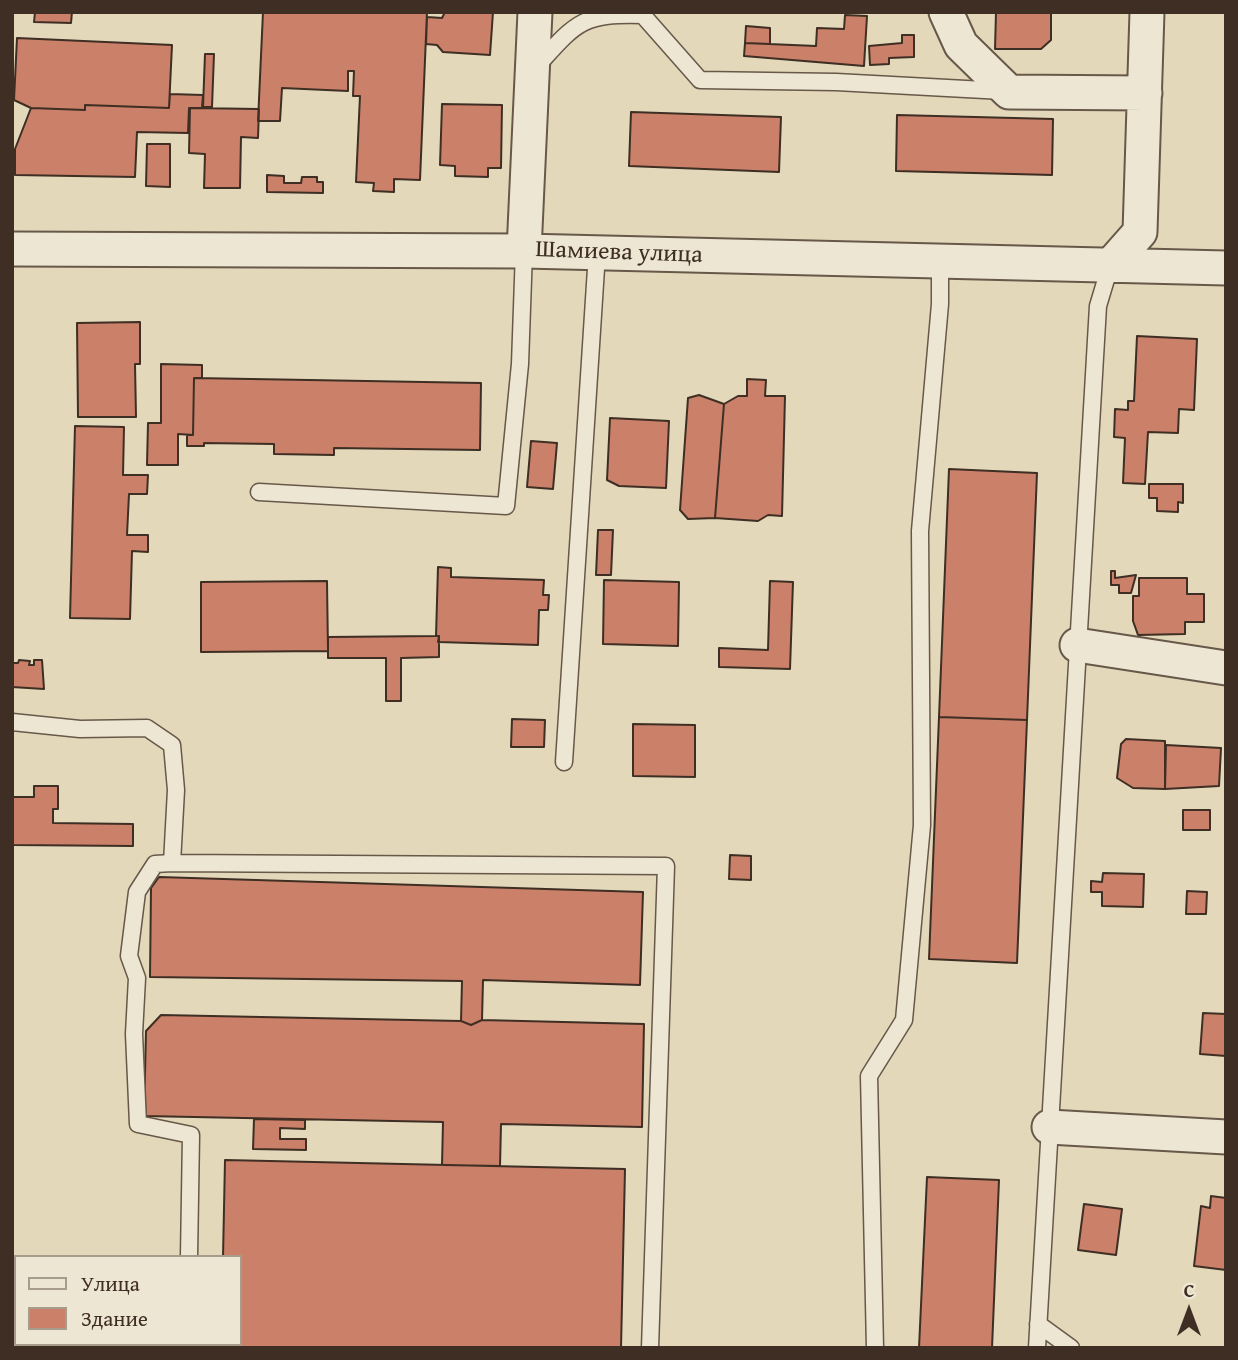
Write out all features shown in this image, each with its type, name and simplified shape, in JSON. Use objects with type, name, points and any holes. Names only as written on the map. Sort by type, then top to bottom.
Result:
[{"type":"street","points":[[524,251],[530,74],[535,12]]},
{"type":"street","points":[[946,12],[961,45],[1009,92],[1145,93]]},
{"type":"street","points":[[1110,267],[1140,232],[1147,12]]},
{"type":"street","name":"Шамиева улица","points":[[12,249],[524,251],[1226,268]]},
{"type":"street","points":[[1077,645],[1226,668]]},
{"type":"street","points":[[1049,1127],[1226,1137]]},
{"type":"lane","points":[[530,74],[573,26],[608,14],[642,14],[700,80],[836,82],[1009,92]]},
{"type":"lane","points":[[260,492],[506,506],[520,364],[524,251]]},
{"type":"lane","points":[[564,762],[578,510],[597,253]]},
{"type":"lane","points":[[875,1348],[869,1076],[904,1020],[922,825],[920,531],[940,304],[940,262]]},
{"type":"lane","points":[[1037,1348],[1098,306],[1110,267]]},
{"type":"lane","points":[[12,722],[80,729],[147,728],[172,745],[176,790],[172,863]]},
{"type":"lane","points":[[189,1255],[191,1135],[138,1124],[134,1034],[136,978],[129,956],[137,892],[155,864],[666,866],[650,1348]]},
{"type":"lane","points":[[1038,1324],[1071,1348]]},
{"type":"building","points":[[35,12],[72,12],[71,23],[34,22]]},
{"type":"building","points":[[263,12],[427,12],[420,180],[394,179],[394,192],[373,191],[374,183],[356,182],[360,96],[353,96],[354,71],[348,71],[348,91],[282,88],[280,121],[258,121]]},
{"type":"building","points":[[445,12],[493,12],[490,55],[443,52],[437,45],[426,44],[427,17],[442,18]]},
{"type":"building","points":[[996,12],[1051,12],[1051,40],[1041,49],[995,49]]},
{"type":"building","points":[[845,15],[867,16],[864,66],[744,56],[745,43],[816,46],[817,28],[844,29]]},
{"type":"building","points":[[746,26],[770,28],[770,44],[745,43]]},
{"type":"building","points":[[902,35],[914,35],[914,57],[889,58],[889,64],[870,65],[869,46],[902,43]]},
{"type":"building","points":[[17,38],[172,45],[169,108],[85,105],[85,110],[31,108],[14,100]]},
{"type":"building","points":[[205,54],[214,54],[212,107],[203,107]]},
{"type":"building","points":[[170,94],[203,95],[202,108],[189,108],[188,133],[137,132],[135,177],[15,175],[15,149],[31,108],[85,110],[85,105],[169,108]]},
{"type":"building","points":[[442,104],[502,105],[501,168],[488,168],[488,177],[455,176],[455,166],[440,165]]},
{"type":"building","points":[[190,108],[259,109],[258,138],[241,137],[240,188],[204,188],[205,154],[189,153]]},
{"type":"building","points":[[631,112],[781,117],[779,172],[629,166]]},
{"type":"building","points":[[897,115],[1053,119],[1052,175],[896,171]]},
{"type":"building","points":[[147,144],[170,144],[170,187],[146,186]]},
{"type":"building","points":[[267,175],[284,176],[284,183],[301,183],[302,177],[317,177],[317,182],[323,182],[323,193],[267,192]]},
{"type":"building","points":[[140,322],[140,364],[135,364],[136,417],[78,417],[77,323]]},
{"type":"building","points":[[1137,336],[1197,339],[1194,410],[1179,409],[1178,433],[1148,432],[1145,484],[1123,483],[1125,438],[1114,437],[1115,409],[1128,410],[1128,401],[1134,401]]},
{"type":"building","points":[[161,364],[202,365],[202,378],[194,378],[193,435],[178,434],[178,465],[147,465],[148,423],[161,423]]},
{"type":"building","points":[[194,378],[481,383],[480,450],[334,448],[334,455],[274,454],[274,444],[204,443],[204,446],[187,446],[187,435],[193,435]]},
{"type":"building","points":[[747,379],[766,380],[765,396],[785,396],[782,516],[768,515],[758,521],[715,518],[724,404],[738,396],[747,396]]},
{"type":"building","points":[[699,395],[724,404],[715,518],[688,519],[680,510],[688,398]]},
{"type":"building","points":[[610,418],[669,421],[666,488],[619,486],[607,480]]},
{"type":"building","points":[[75,426],[124,427],[123,475],[148,475],[147,494],[129,494],[127,535],[148,535],[148,552],[132,551],[130,619],[70,618]]},
{"type":"building","points":[[531,441],[557,443],[553,489],[527,487]]},
{"type":"building","points":[[949,469],[1037,473],[1027,720],[939,717]]},
{"type":"building","points":[[1149,484],[1183,484],[1183,503],[1178,502],[1178,512],[1157,511],[1157,498],[1149,498]]},
{"type":"building","points":[[598,530],[613,530],[611,575],[596,575]]},
{"type":"building","points":[[438,567],[451,568],[451,577],[544,580],[543,595],[549,595],[548,610],[539,610],[538,645],[438,642]]},
{"type":"building","points":[[1111,571],[1115,571],[1115,578],[1136,575],[1131,593],[1119,593],[1119,585],[1111,585]]},
{"type":"building","points":[[1139,578],[1187,578],[1187,594],[1204,594],[1204,622],[1185,622],[1185,634],[1138,635],[1133,621],[1133,596],[1139,596]]},
{"type":"building","points":[[604,580],[679,582],[678,646],[603,644]]},
{"type":"building","points":[[327,581],[328,651],[201,652],[201,582]]},
{"type":"building","points":[[770,581],[793,582],[790,669],[719,667],[719,648],[768,650]]},
{"type":"building","points":[[439,636],[439,657],[401,658],[401,701],[386,701],[386,658],[328,658],[328,637]]},
{"type":"building","points":[[19,660],[30,661],[29,665],[34,665],[34,660],[42,660],[44,689],[12,687],[12,663],[18,663]]},
{"type":"building","points":[[939,717],[1027,720],[1017,963],[929,959]]},
{"type":"building","points":[[512,719],[545,720],[544,747],[511,747]]},
{"type":"building","points":[[633,724],[695,725],[695,777],[633,776]]},
{"type":"building","points":[[1126,739],[1165,741],[1165,789],[1133,788],[1117,778],[1121,744]]},
{"type":"building","points":[[1166,745],[1221,748],[1219,786],[1165,789]]},
{"type":"building","points":[[34,786],[58,786],[58,809],[53,809],[53,823],[133,824],[133,846],[12,845],[12,797],[34,797]]},
{"type":"building","points":[[1183,810],[1210,810],[1210,830],[1183,830]]},
{"type":"building","points":[[730,855],[751,856],[751,880],[729,879]]},
{"type":"building","points":[[1103,873],[1144,874],[1143,907],[1102,906],[1102,892],[1091,892],[1091,881],[1102,882]]},
{"type":"building","points":[[159,877],[643,892],[640,985],[483,980],[482,1020],[471,1025],[461,1021],[462,981],[150,977],[151,888]]},
{"type":"building","points":[[1187,891],[1207,892],[1206,914],[1186,914]]},
{"type":"building","points":[[1203,1013],[1226,1014],[1226,1056],[1200,1054]]},
{"type":"building","points":[[161,1015],[461,1021],[471,1025],[482,1020],[644,1024],[642,1127],[501,1124],[500,1166],[442,1165],[443,1122],[144,1116],[146,1031]]},
{"type":"building","points":[[254,1119],[305,1120],[305,1129],[280,1128],[280,1139],[306,1139],[306,1150],[253,1149]]},
{"type":"building","points":[[225,1160],[625,1169],[621,1348],[221,1348],[242,1346],[242,1255],[223,1255]]},
{"type":"building","points":[[927,1177],[999,1180],[992,1348],[919,1348]]},
{"type":"building","points":[[1211,1196],[1226,1198],[1226,1270],[1194,1266],[1201,1206],[1210,1208]]},
{"type":"building","points":[[1084,1204],[1122,1209],[1116,1255],[1078,1250]]}]
